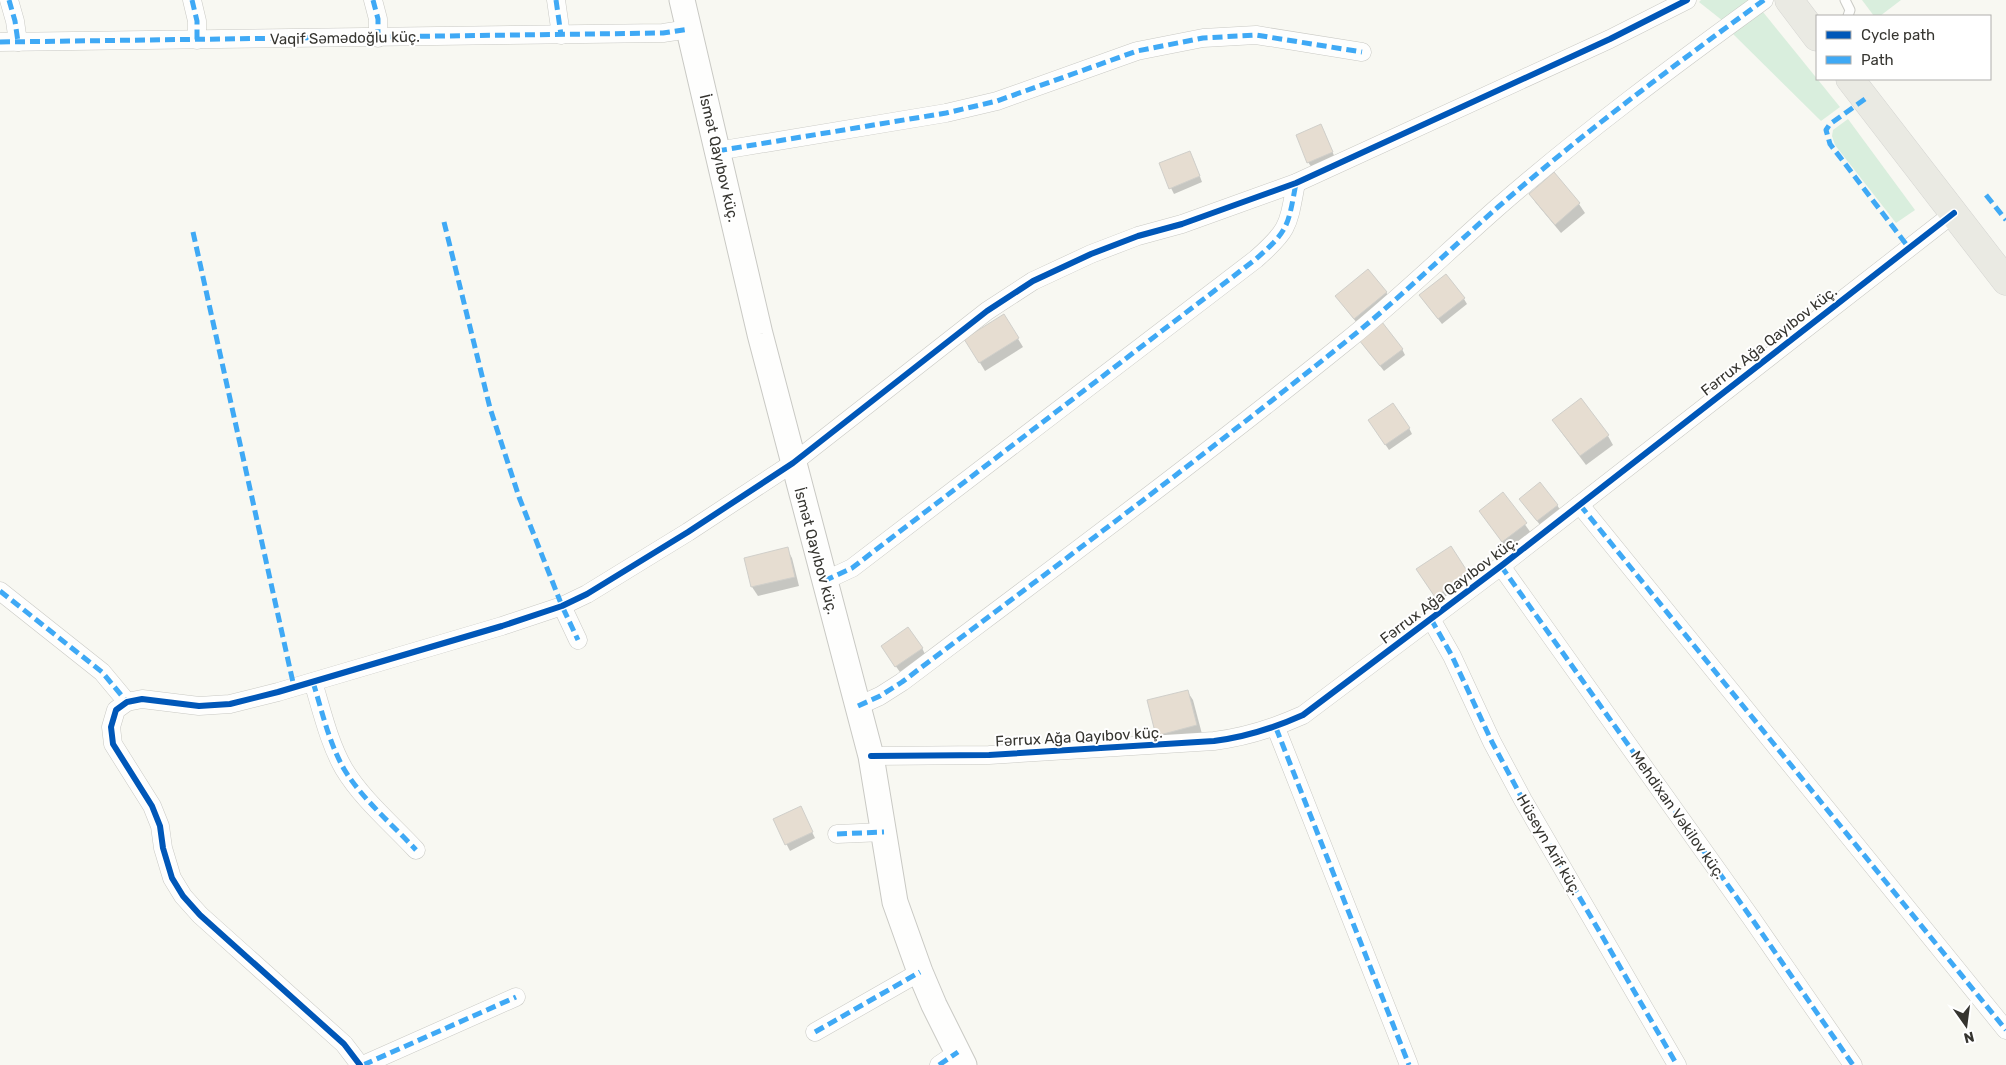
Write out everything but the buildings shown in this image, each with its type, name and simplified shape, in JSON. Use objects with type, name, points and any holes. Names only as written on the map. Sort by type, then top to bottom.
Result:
[{"type":"main road","points":[[1789,0],[1816,36]]},
{"type":"main road","points":[[1851,80],[2006,281]]},
{"type":"street","points":[[9,0],[18,42]]},
{"type":"street","points":[[192,0],[197,22],[196,40]]},
{"type":"street","points":[[373,0],[378,19],[378,38]]},
{"type":"street","points":[[556,0],[561,35]]},
{"type":"street","name":"İsmət Qayıbov küç.","points":[[682,0],[760,334],[870,756],[895,902],[953,1061]]},
{"type":"street","points":[[516,997],[362,1065],[344,1044],[200,915],[183,896],[172,878],[163,848],[160,826],[152,806],[113,744],[110,727],[116,710],[127,702],[142,699],[199,706],[230,704],[313,682],[562,606],[587,594],[688,532],[793,463],[987,311],[1033,281],[1091,254],[1138,236],[1182,224],[1296,183],[1610,39],[1687,0]]},
{"type":"street","points":[[858,706],[880,696],[902,682],[1148,497],[1351,337],[1499,206],[1562,154],[1658,77],[1764,0]]},
{"type":"street","name":"Vaqif Səmədoğlu küç.","points":[[0,42],[561,35],[663,33],[689,29]]},
{"type":"street","points":[[717,151],[963,109],[997,101],[1137,52],[1204,38],[1256,35],[1362,52]]},
{"type":"street","points":[[824,580],[852,568],[1256,259],[1279,239],[1289,222],[1296,183]]},
{"type":"street","name":"Fərrux Ağa Qayıbov küç.","points":[[870,756],[989,755],[1214,741],[1242,738],[1276,728],[1303,715],[1501,566],[1954,213]]},
{"type":"street","points":[[1580,504],[2006,1030]]},
{"type":"street","name":"Mehdixan Vəkilov küç.","points":[[1501,566],[1752,919],[1853,1065]]},
{"type":"street","points":[[0,591],[102,672],[127,702]]},
{"type":"street","points":[[562,606],[578,640]]},
{"type":"street","name":"Hüseyn Arif küç.","points":[[1431,619],[1452,656],[1492,742],[1522,800],[1677,1065]]},
{"type":"street","points":[[313,682],[330,737],[343,768],[356,787],[416,850]]},
{"type":"street","points":[[1276,728],[1409,1065]]},
{"type":"street","points":[[837,834],[884,832]]},
{"type":"street","points":[[815,1032],[920,972]]},
{"type":"lane","points":[[1845,0],[1850,10],[1848,15]]},
{"type":"green space","points":[[1701,0],[1752,0],[1723,21],[1699,2]]},
{"type":"green space","points":[[1862,0],[1901,0],[1881,15],[1873,15]]},
{"type":"green space","points":[[1763,12],[1816,77],[1816,80],[1818,80],[1840,107],[1821,121],[1732,33]]},
{"type":"green space","points":[[1848,119],[1915,210],[1896,223],[1835,145],[1832,136],[1833,130]]},
{"type":"marked path","points":[[9,0],[18,42]]},
{"type":"marked path","points":[[192,0],[197,21],[197,40]]},
{"type":"marked path","points":[[373,0],[378,19],[378,38]]},
{"type":"marked path","points":[[556,0],[561,35]]},
{"type":"marked path","points":[[858,706],[880,696],[902,682],[1239,426],[1368,323],[1498,207],[1596,126],[1764,0]]},
{"type":"marked path","points":[[0,42],[663,33],[689,29]]},
{"type":"marked path","points":[[717,151],[946,113],[997,101],[1137,51],[1203,38],[1256,35],[1362,52]]},
{"type":"marked path","points":[[1865,99],[1830,124],[1826,130],[1830,144],[1909,248]]},
{"type":"marked path","points":[[824,581],[852,568],[1256,259],[1281,234],[1289,218],[1296,183]]},
{"type":"marked path","points":[[1986,195],[2006,220]]},
{"type":"marked path","points":[[444,222],[490,408],[519,497],[562,606],[578,640]]},
{"type":"marked path","points":[[193,232],[294,687]]},
{"type":"marked path","points":[[1580,505],[2006,1030]]},
{"type":"marked path","points":[[1501,566],[1752,919],[1853,1065]]},
{"type":"marked path","points":[[0,591],[102,672],[127,702]]},
{"type":"marked path","points":[[1431,619],[1452,656],[1492,742],[1523,800],[1677,1065]]},
{"type":"marked path","points":[[313,682],[330,738],[344,769],[359,791],[416,850]]},
{"type":"marked path","points":[[1276,728],[1409,1065]]},
{"type":"marked path","points":[[837,834],[884,832]]},
{"type":"marked path","points":[[815,1032],[920,972]]},
{"type":"marked path","points":[[363,1065],[516,997]]},
{"type":"marked path","points":[[939,1065],[958,1052]]},
{"type":"cycle path","points":[[360,1065],[344,1044],[200,915],[183,896],[172,878],[163,848],[160,826],[152,806],[113,744],[111,727],[116,710],[127,702],[142,699],[199,706],[230,704],[278,692],[502,626],[562,606],[587,594],[688,532],[793,463],[987,311],[1033,281],[1091,254],[1138,236],[1182,224],[1296,183],[1610,39],[1687,0]]},
{"type":"cycle path","points":[[871,756],[989,755],[1214,741],[1260,731],[1303,715],[1501,566],[1954,213]]}]
